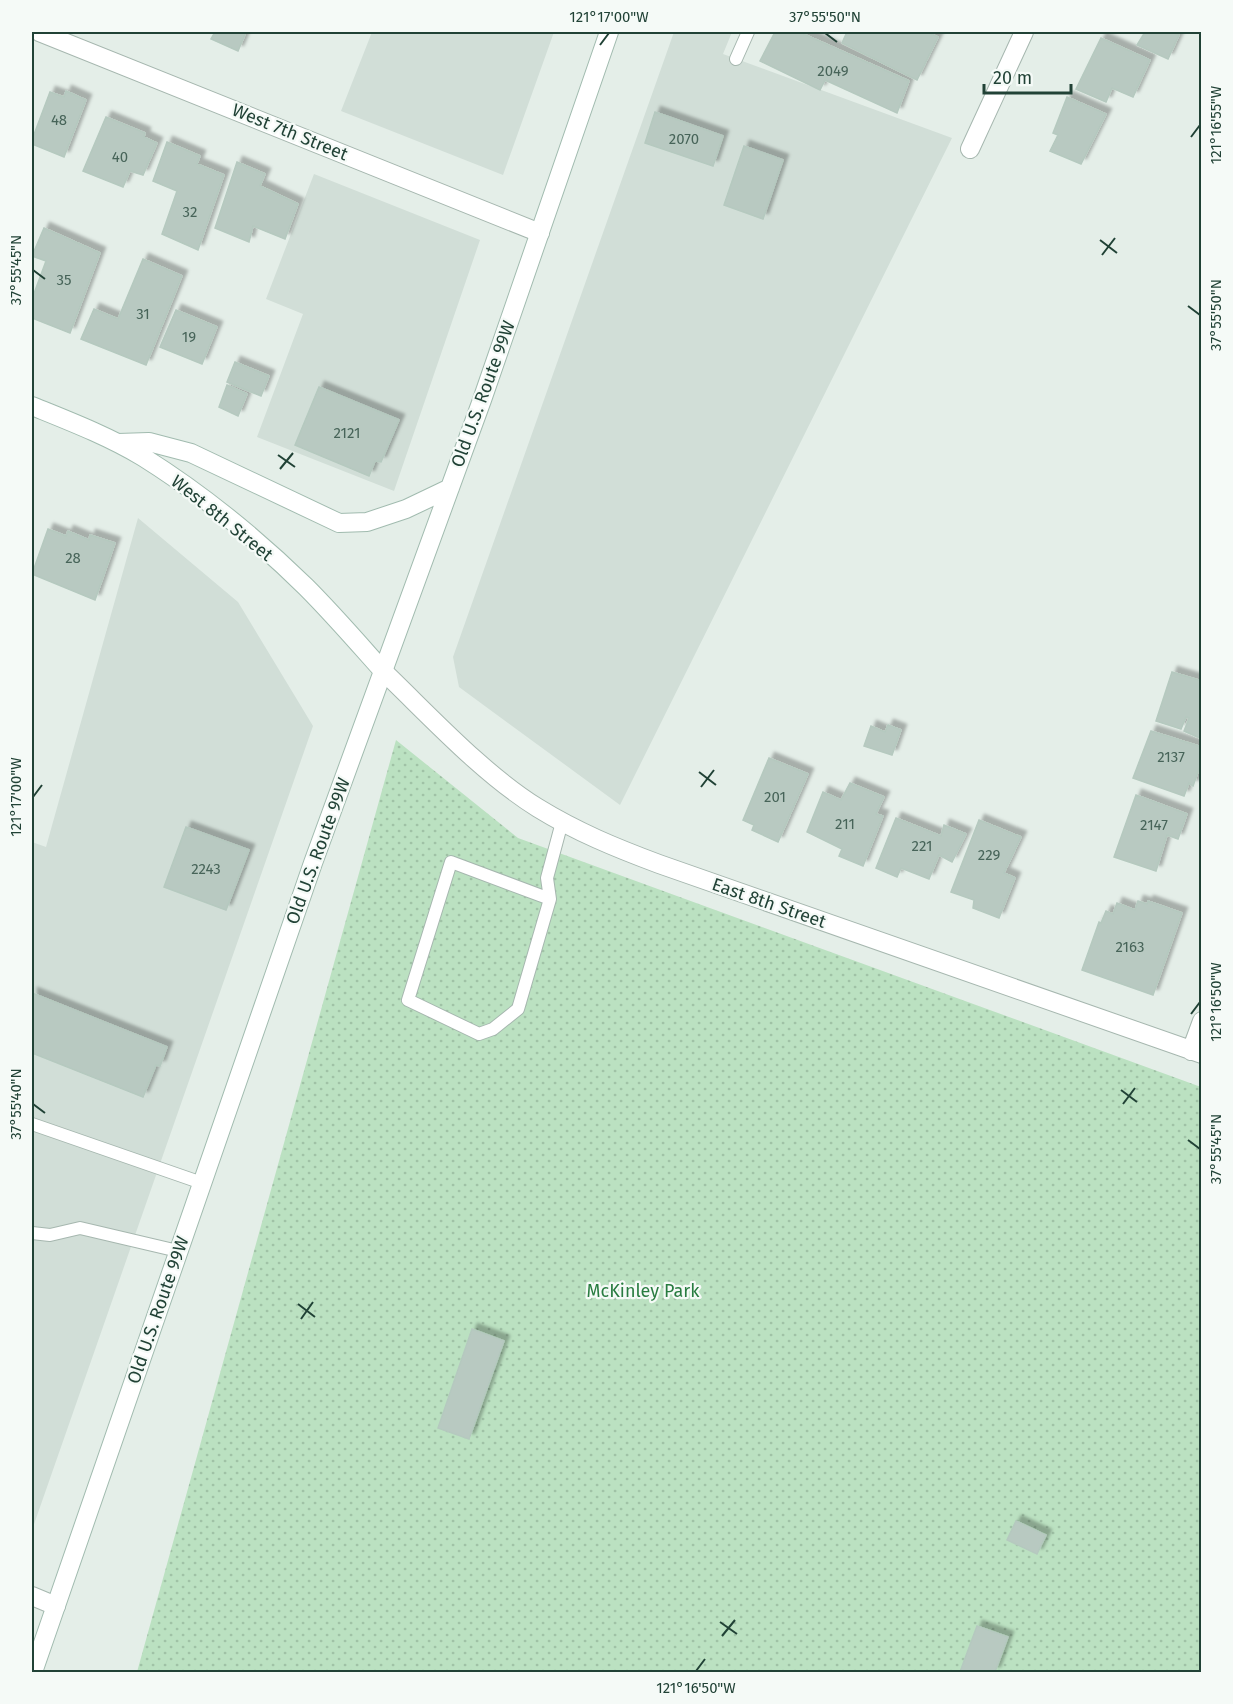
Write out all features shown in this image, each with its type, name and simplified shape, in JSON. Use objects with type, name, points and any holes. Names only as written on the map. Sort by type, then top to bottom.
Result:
[{"type":"main road","name":"West 7th Street","points":[[39,32],[540,233]]},
{"type":"main road","name":"Old U.S. Route 99W","points":[[33,1672],[313,863],[450,488],[609,32]]},
{"type":"main road","points":[[969,149],[1024,32]]},
{"type":"main road","name":"West 8th Street","points":[[32,406],[85,427],[141,456],[193,491],[237,525],[306,587],[383,671]]},
{"type":"main road","points":[[116,443],[149,442],[191,453],[339,523],[367,522],[406,509],[450,488]]},
{"type":"main road","name":"East 8th Street","points":[[383,671],[492,775],[537,807],[593,839],[1196,1053]]},
{"type":"main road","points":[[1196,1053],[1202,1021]]},
{"type":"main road","points":[[32,1596],[56,1606]]},
{"type":"lane","points":[[736,59],[748,32]]},
{"type":"lane","points":[[550,899],[452,862],[408,1000],[478,1034],[493,1029],[518,1009],[550,899],[547,878],[562,822]]},
{"type":"lane","points":[[32,1124],[202,1183]]},
{"type":"lane","points":[[32,1233],[50,1235],[80,1228],[178,1251]]},
{"type":"shaded area","points":[[372,32],[554,32],[503,175],[341,111]]},
{"type":"shaded area","points":[[674,32],[732,32],[723,54],[952,138],[620,805],[459,687],[453,657]]},
{"type":"shaded area","points":[[314,174],[480,240],[394,491],[257,437],[303,314],[266,299]]},
{"type":"shaded area","points":[[138,518],[238,602],[313,726],[32,1530],[32,842],[46,847]]},
{"type":"green space","name":"McKinley Park","points":[[396,740],[518,838],[1201,1087],[1201,1672],[137,1672]]},
{"type":"building","points":[[215,32],[246,32],[238,51],[211,39]]},
{"type":"building","points":[[775,32],[799,32],[909,81],[897,113],[825,80],[820,90],[760,61]]},
{"type":"building","points":[[847,32],[927,32],[938,37],[917,80],[842,43]]},
{"type":"building","points":[[1145,32],[1171,32],[1179,35],[1168,59],[1137,45]]},
{"type":"building","points":[[1101,38],[1150,60],[1133,97],[1112,88],[1106,102],[1076,89]]},
{"type":"building","points":[[66,91],[86,100],[64,157],[32,144],[32,140],[50,92],[64,97]]},
{"type":"building","points":[[1067,97],[1106,114],[1081,164],[1050,151],[1058,135],[1053,133]]},
{"type":"building","points":[[655,112],[723,136],[713,166],[645,143]]},
{"type":"building","points":[[106,117],[145,133],[144,137],[157,143],[143,175],[130,171],[123,187],[83,171]]},
{"type":"building","points":[[167,142],[200,156],[197,164],[224,175],[198,250],[162,234],[177,191],[153,181]]},
{"type":"building","points":[[744,146],[783,160],[763,219],[724,205]]},
{"type":"building","points":[[237,162],[265,174],[260,186],[298,204],[285,239],[253,226],[249,242],[215,228]]},
{"type":"building","points":[[44,228],[100,253],[70,333],[32,318],[32,299],[46,261],[32,256]]},
{"type":"building","points":[[143,259],[182,276],[146,365],[81,339],[94,309],[118,319]]},
{"type":"building","points":[[176,310],[217,327],[202,364],[160,347]]},
{"type":"building","points":[[235,362],[269,376],[261,396],[227,382]]},
{"type":"building","points":[[227,385],[247,394],[238,416],[219,407]]},
{"type":"building","points":[[319,387],[399,420],[381,462],[375,461],[369,476],[295,445]]},
{"type":"building","points":[[48,529],[66,536],[68,531],[89,540],[90,535],[115,543],[95,600],[32,574]]},
{"type":"building","points":[[1172,672],[1202,681],[1202,739],[1184,731],[1189,718],[1186,717],[1181,729],[1156,721]]},
{"type":"building","points":[[888,725],[901,730],[892,755],[864,746],[871,726],[885,732]]},
{"type":"building","points":[[1151,731],[1202,747],[1202,766],[1200,766],[1193,786],[1189,783],[1184,796],[1133,778]]},
{"type":"building","points":[[769,758],[808,774],[778,842],[752,830],[754,825],[743,820]]},
{"type":"building","points":[[850,783],[884,797],[876,814],[883,816],[863,866],[839,856],[842,849],[807,832],[823,792],[841,800]]},
{"type":"building","points":[[1136,795],[1187,814],[1178,839],[1167,835],[1156,871],[1114,857]]},
{"type":"building","points":[[896,818],[941,836],[944,825],[966,834],[952,862],[939,855],[929,879],[901,868],[897,877],[876,868]]},
{"type":"building","points":[[979,820],[1021,837],[1004,873],[1015,878],[999,918],[973,908],[974,900],[951,892]]},
{"type":"building","points":[[186,827],[249,850],[226,910],[164,887]]},
{"type":"building","points":[[1138,901],[1147,904],[1148,901],[1182,913],[1153,995],[1082,970],[1099,922],[1101,923],[1106,911],[1113,914],[1117,903],[1135,910]]},
{"type":"building","points":[[32,993],[167,1047],[160,1066],[156,1065],[143,1097],[32,1053]]},
{"type":"building","points":[[472,1329],[504,1341],[469,1439],[438,1428]]},
{"type":"building","points":[[1016,1521],[1046,1535],[1037,1554],[1007,1540]]},
{"type":"building","points":[[977,1626],[1008,1637],[995,1672],[960,1672]]}]
